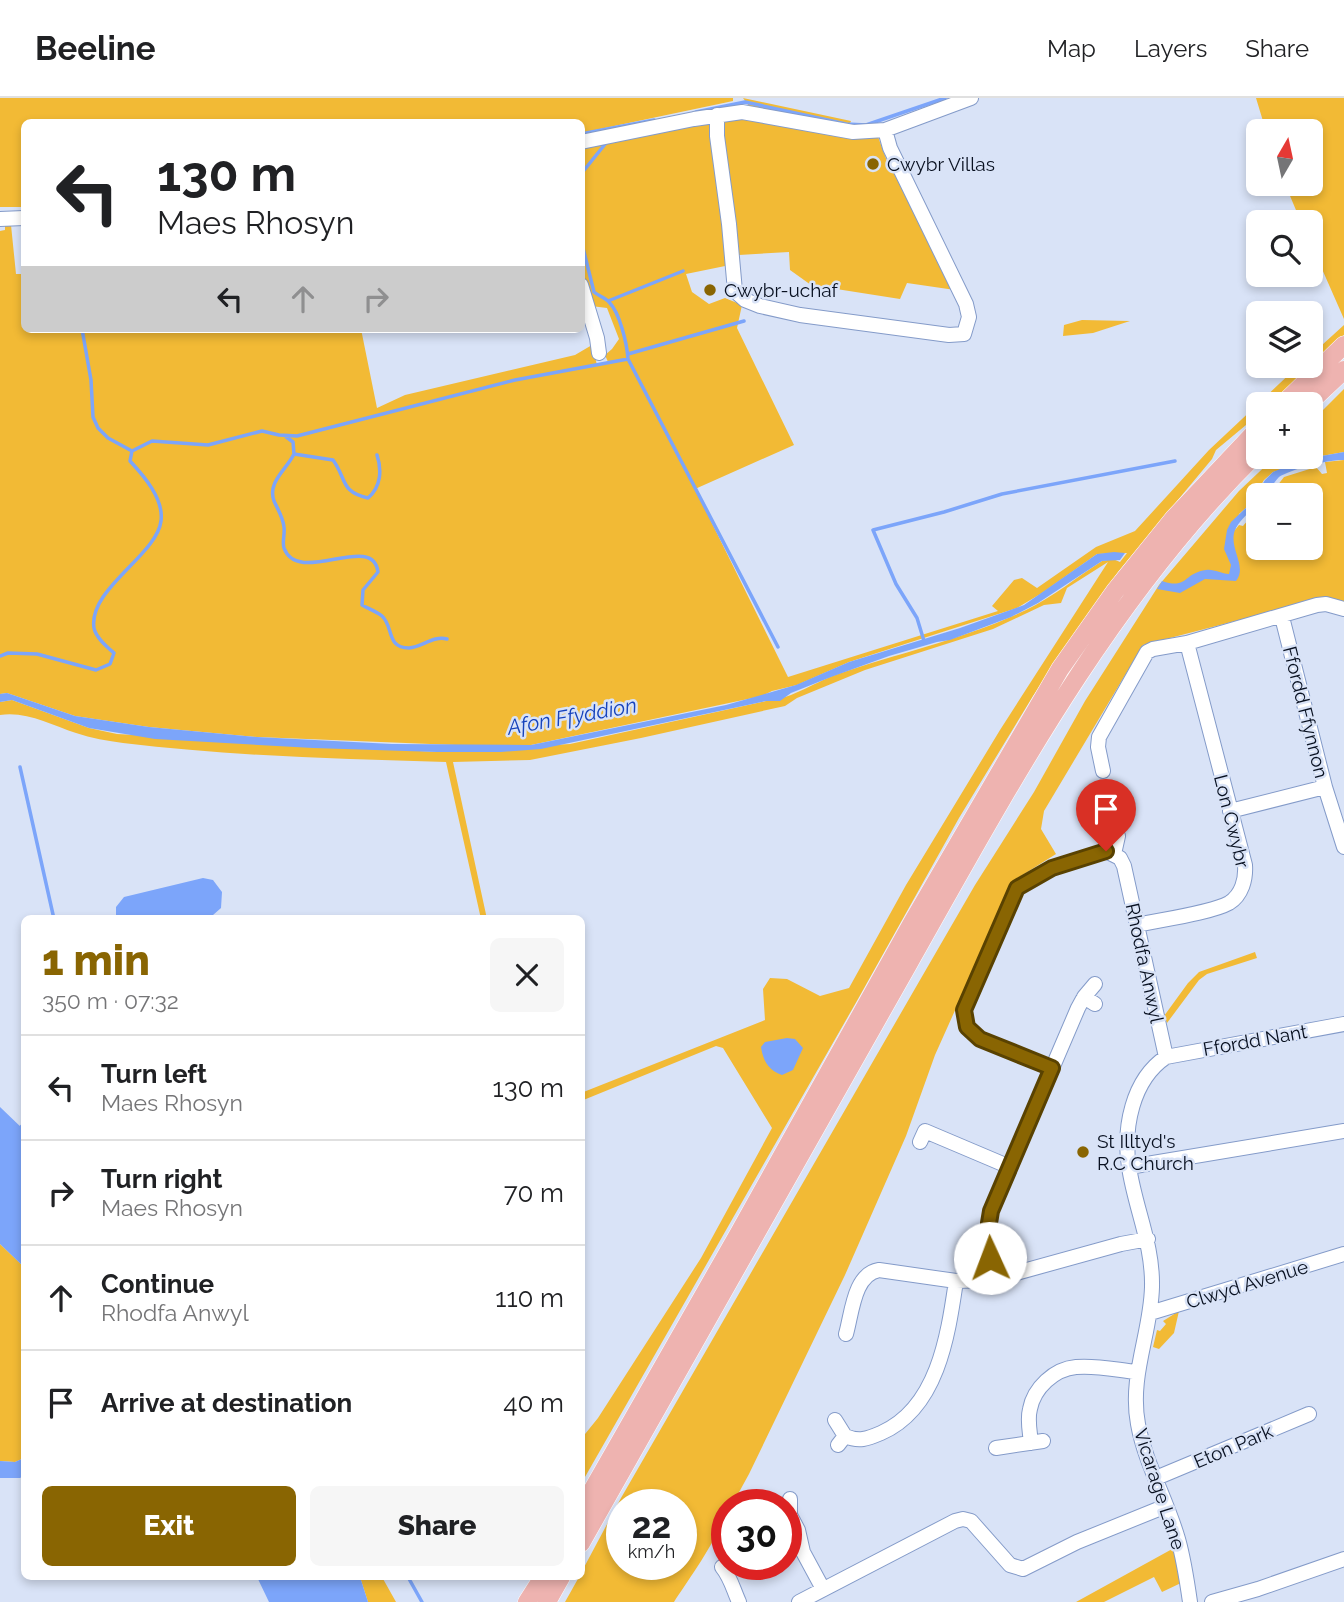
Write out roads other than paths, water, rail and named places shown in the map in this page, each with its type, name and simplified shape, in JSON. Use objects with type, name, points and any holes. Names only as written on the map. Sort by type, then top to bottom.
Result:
[{"type":"main road","points":[[1295,392],[1344,345]]},
{"type":"main road","points":[[1321,392],[1344,370]]},
{"type":"main road","points":[[585,1503],[740,1233],[918,911],[1060,669],[1115,591],[1174,518],[1246,442]]},
{"type":"main road","points":[[585,1536],[943,903],[1074,682],[1172,548],[1246,465]]},
{"type":"main road","points":[[527,1602],[540,1580]]},
{"type":"main road","points":[[547,1602],[559,1580]]},
{"type":"street","points":[[585,141],[742,112],[853,132],[885,130],[971,98]]},
{"type":"street","points":[[717,115],[717,136],[735,291],[745,300],[800,315],[949,335],[964,334],[969,317],[966,304],[890,148],[885,130]]},
{"type":"street","points":[[0,219],[21,218]]},
{"type":"street","points":[[585,298],[599,352]]},
{"type":"street","points":[[1098,764],[1100,737],[1147,652],[1326,604],[1344,609]]},
{"type":"street","name":"Ffordd Ffynnon","points":[[1282,617],[1325,787],[1344,847]]},
{"type":"street","name":"Lon Cwybr","points":[[1137,925],[1229,903],[1246,877],[1245,864],[1186,643]]},
{"type":"street","points":[[1230,811],[1325,787]]},
{"type":"street","points":[[1052,1068],[980,1039],[967,1027],[964,1010],[1017,888],[1052,868],[1097,852],[1114,854],[1118,836]]},
{"type":"street","name":"Rhodfa Anwyl","points":[[1114,854],[1124,866],[1166,1057]]},
{"type":"street","points":[[991,1280],[989,1223],[1052,1068],[1089,1001],[1094,984]]},
{"type":"street","name":"Ffordd Nant","points":[[1166,1057],[1344,1024]]},
{"type":"street","name":"Vicarage Lane","points":[[1166,1057],[1148,1073],[1131,1108],[1129,1167],[1152,1263],[1150,1313],[1137,1372],[1136,1405],[1138,1425],[1178,1539],[1190,1602]]},
{"type":"street","points":[[1129,1167],[1344,1131]]},
{"type":"street","points":[[920,1133],[1010,1167]]},
{"type":"street","points":[[846,1334],[858,1291],[870,1271],[956,1281],[991,1280],[1121,1244],[1148,1240]]},
{"type":"street","name":"Clwyd Avenue","points":[[1150,1313],[1344,1254]]},
{"type":"street","points":[[835,1420],[841,1440],[858,1440],[886,1430],[911,1413],[948,1336],[956,1281]]},
{"type":"street","points":[[996,1448],[1037,1442],[1030,1409],[1035,1394],[1046,1381],[1060,1371],[1074,1367],[1092,1367],[1137,1372]]},
{"type":"street","name":"Eton Park","points":[[1156,1478],[1309,1414]]},
{"type":"street","points":[[799,1602],[963,1519],[971,1521],[1010,1565],[1023,1569],[1077,1542],[1166,1506]]},
{"type":"street","points":[[802,1548],[823,1589]]},
{"type":"street","points":[[1212,1602],[1344,1559]]},
{"type":"street","points":[[731,1580],[739,1602]]},
{"type":"water","points":[[1344,452],[1344,460],[1323,462],[1323,456]]},
{"type":"water","points":[[1280,469],[1299,469],[1279,477],[1275,483],[1263,483],[1273,472]]},
{"type":"water","points":[[1246,508],[1246,516],[1235,530],[1234,537],[1240,569],[1236,581],[1205,579],[1180,593],[1157,589],[1162,581],[1177,584],[1206,570],[1229,574],[1231,565],[1224,549],[1231,522]]},
{"type":"water","points":[[1125,553],[1120,560],[1102,561],[1038,603],[1011,617],[950,640],[889,656],[831,677],[791,693],[780,701],[766,701],[541,749],[437,752],[155,739],[89,728],[12,700],[0,702],[0,694],[7,693],[75,716],[149,727],[257,737],[392,744],[531,745],[726,705],[796,685],[849,662],[1024,605],[1097,554]]},
{"type":"water","points":[[203,878],[213,880],[222,892],[221,908],[213,915],[116,915],[116,907],[124,897]]},
{"type":"water","points":[[795,1039],[803,1048],[793,1070],[782,1075],[767,1064],[761,1047],[765,1042]]},
{"type":"water","points":[[0,1107],[21,1127],[21,1264],[0,1244]]},
{"type":"water","points":[[21,1459],[21,1478],[0,1478],[0,1461],[15,1462]]},
{"type":"water","points":[[258,1580],[361,1580],[368,1602],[269,1602]]},
{"type":"waterway","points":[[696,112],[745,102],[846,124],[866,125],[945,98]]},
{"type":"waterway","points":[[585,133],[654,120]]},
{"type":"waterway","points":[[585,169],[606,143]]},
{"type":"waterway","points":[[585,256],[594,292],[613,307],[620,321],[628,359],[778,647]]},
{"type":"waterway","points":[[608,301],[683,271]]},
{"type":"waterway","points":[[628,354],[744,321]]},
{"type":"waterway","points":[[83,333],[91,380],[93,417],[98,428],[108,438],[132,451]]},
{"type":"waterway","points":[[0,656],[8,653],[37,654],[96,670],[110,664],[114,653],[95,632],[95,614],[101,600],[157,534],[161,521],[159,504],[147,481],[130,461],[132,451],[152,441],[208,445],[262,431],[297,436],[515,380],[628,359]]},
{"type":"waterway","points":[[285,436],[293,442],[294,454],[333,460],[348,488],[368,498],[376,489],[379,478],[377,455]]},
{"type":"waterway","points":[[294,454],[273,488],[274,501],[283,523],[284,548],[292,559],[319,562],[363,556],[373,561],[378,572],[363,590],[362,605],[382,616],[397,645],[409,648],[437,639],[447,639]]},
{"type":"waterway","points":[[924,641],[917,618],[896,584],[873,530],[1002,494],[1175,461]]},
{"type":"waterway","points":[[20,767],[53,915]]},
{"type":"waterway","points":[[410,1580],[422,1602]]},
{"type":"place","name":"Cwybr Villas","points":[[873,164]]},
{"type":"place","name":"Cwybr-uchaf","points":[[710,290]]},
{"type":"place","name":"St Illtyd's R.C Church","points":[[1083,1152]]},
{"type":"water label","name":"Afon Ffyddion","points":[[572,716]]}]
